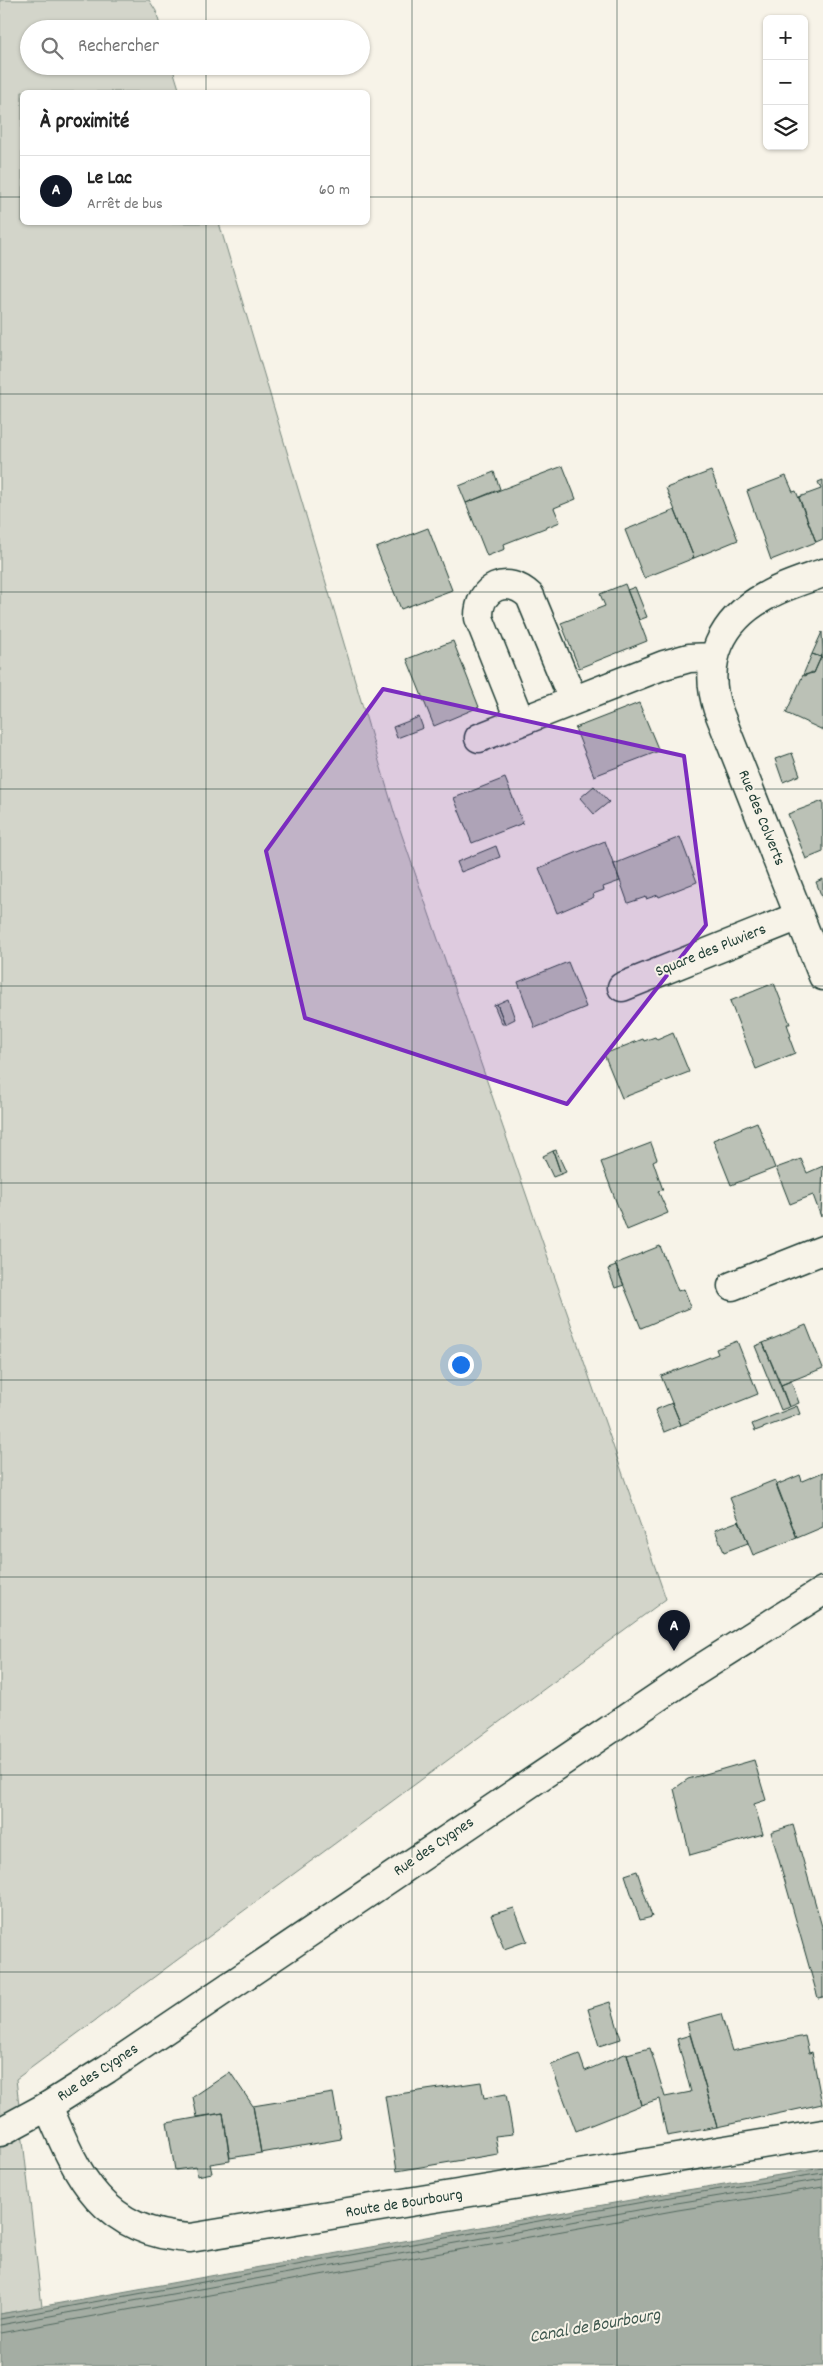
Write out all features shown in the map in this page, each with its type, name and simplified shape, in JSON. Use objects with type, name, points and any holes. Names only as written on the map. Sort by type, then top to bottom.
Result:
[{"type":"street","name":"Rue des Colverts","points":[[823,573],[766,595],[746,609],[722,639],[713,657],[712,676],[716,704],[823,976]]},
{"type":"street","points":[[520,721],[479,618],[478,607],[482,599],[496,587],[515,586],[523,589],[530,596],[573,700]]},
{"type":"street","points":[[479,738],[677,660],[713,657]]},
{"type":"street","name":"Square des Pluviers","points":[[622,987],[800,916]]},
{"type":"street","points":[[732,1286],[823,1250]]},
{"type":"street","name":"Rue des Cygnes","points":[[0,2132],[48,2106],[107,2069],[695,1672],[823,1591]]},
{"type":"street","name":"Route de Bourbourg","points":[[48,2106],[70,2159],[108,2209],[129,2223],[148,2231],[168,2237],[190,2238],[823,2134]]},
{"type":"highlighted area","points":[[383,689],[684,756],[706,925],[567,1104],[305,1018],[266,851]]},
{"type":"shaded area","points":[[0,0],[149,0],[156,11],[158,20],[20,20],[20,75],[175,75],[179,90],[20,90],[20,225],[220,225],[395,815],[666,1599],[16,2079],[42,2307],[0,2314]]},
{"type":"water","name":"Canal de Bourbourg","points":[[823,2168],[823,2366],[0,2366],[0,2314],[675,2192]]},
{"type":"building","points":[[563,466],[576,499],[554,508],[560,522],[504,544],[505,549],[487,556],[466,503]]},
{"type":"building","points":[[711,471],[738,540],[694,558],[666,488]]},
{"type":"building","points":[[494,472],[500,489],[466,503],[459,486]]},
{"type":"building","points":[[786,476],[793,492],[796,491],[816,542],[771,560],[747,491]]},
{"type":"building","points":[[823,480],[823,539],[816,542],[799,497],[821,489],[818,482]]},
{"type":"building","points":[[675,510],[694,558],[644,578],[625,530]]},
{"type":"building","points":[[428,528],[452,590],[401,609],[376,548]]},
{"type":"building","points":[[625,584],[647,641],[579,668],[561,623],[605,606],[600,594]]},
{"type":"building","points":[[635,587],[647,617],[639,620],[627,590]]},
{"type":"building","points":[[822,632],[823,653],[821,657],[812,654]]},
{"type":"building","points":[[453,641],[479,707],[434,726],[407,659]]},
{"type":"building","points":[[812,654],[821,657],[814,673],[812,672],[805,676],[803,675]]},
{"type":"building","points":[[821,657],[823,658],[823,730],[786,713],[803,675],[814,673]]},
{"type":"building","points":[[639,703],[659,751],[594,776],[575,728]]},
{"type":"building","points":[[419,717],[423,728],[397,738],[393,727]]},
{"type":"building","points":[[792,753],[800,775],[783,782],[775,759]]},
{"type":"building","points":[[505,778],[523,823],[472,843],[454,798]]},
{"type":"building","points":[[594,786],[609,802],[594,814],[580,798]]},
{"type":"building","points":[[823,801],[823,852],[806,859],[788,814]]},
{"type":"building","points":[[680,837],[697,882],[659,897],[658,895],[646,899],[646,897],[628,903],[614,864]]},
{"type":"building","points":[[605,841],[620,881],[603,887],[604,890],[593,894],[594,897],[557,913],[539,868]]},
{"type":"building","points":[[496,846],[500,857],[461,872],[457,862]]},
{"type":"building","points":[[823,879],[823,900],[816,882]]},
{"type":"building","points":[[568,962],[586,1007],[535,1028],[518,982]]},
{"type":"building","points":[[774,983],[790,1024],[787,1024],[791,1036],[789,1037],[795,1053],[756,1069],[730,1001]]},
{"type":"building","points":[[508,999],[515,1019],[505,1024],[497,1004]]},
{"type":"building","points":[[497,1004],[505,1024],[502,1024],[494,1005]]},
{"type":"building","points":[[673,1033],[689,1072],[622,1098],[604,1054],[643,1039],[644,1041],[655,1037],[657,1040]]},
{"type":"building","points":[[757,1122],[775,1168],[731,1185],[713,1140]]},
{"type":"building","points":[[651,1143],[657,1159],[653,1161],[663,1190],[658,1191],[668,1213],[627,1230],[601,1162]]},
{"type":"building","points":[[556,1150],[566,1172],[561,1174],[553,1151]]},
{"type":"building","points":[[553,1151],[561,1174],[553,1177],[543,1156]]},
{"type":"building","points":[[801,1159],[807,1173],[823,1166],[821,1217],[813,1195],[790,1204],[776,1168]]},
{"type":"building","points":[[660,1246],[678,1291],[684,1289],[691,1307],[641,1328],[615,1264]]},
{"type":"building","points":[[616,1266],[624,1285],[615,1288],[608,1269]]},
{"type":"building","points":[[806,1325],[823,1368],[781,1385],[763,1343]]},
{"type":"building","points":[[737,1341],[758,1394],[681,1425],[661,1376],[718,1354],[716,1349]]},
{"type":"building","points":[[763,1343],[789,1407],[781,1410],[755,1346]]},
{"type":"building","points":[[791,1381],[799,1403],[789,1407],[781,1385]]},
{"type":"building","points":[[672,1403],[681,1425],[664,1432],[655,1410]]},
{"type":"building","points":[[797,1406],[800,1414],[755,1431],[752,1424]]},
{"type":"building","points":[[823,1472],[823,1527],[797,1538],[776,1485],[800,1475],[802,1481]]},
{"type":"building","points":[[775,1480],[797,1538],[753,1555],[730,1498]]},
{"type":"building","points":[[739,1521],[748,1543],[724,1552],[715,1530]]},
{"type":"building","points":[[754,1760],[766,1800],[754,1804],[763,1834],[690,1855],[674,1789],[688,1779]]},
{"type":"building","points":[[793,1825],[823,1930],[823,1997],[818,1998],[771,1832]]},
{"type":"building","points":[[637,1871],[652,1917],[640,1920],[625,1875]]},
{"type":"building","points":[[514,1908],[527,1941],[504,1949],[491,1915]]},
{"type":"building","points":[[610,2002],[621,2039],[599,2046],[588,2009]]},
{"type":"building","points":[[721,2014],[732,2051],[805,2036],[809,2053],[812,2052],[822,2104],[717,2127],[687,2023]]},
{"type":"building","points":[[690,2035],[717,2127],[667,2136],[659,2099],[641,2105],[627,2054],[650,2048],[665,2097],[691,2092],[677,2039]]},
{"type":"building","points":[[627,2053],[641,2105],[576,2131],[551,2065],[579,2054],[585,2071]]},
{"type":"building","points":[[230,2072],[253,2106],[261,2153],[230,2158],[223,2113],[197,2117],[193,2097]]},
{"type":"building","points":[[481,2082],[484,2098],[506,2094],[513,2134],[495,2136],[498,2154],[397,2171],[385,2096]]},
{"type":"building","points":[[333,2093],[341,2139],[261,2153],[253,2106]]},
{"type":"building","points":[[223,2113],[230,2161],[210,2164],[212,2173],[197,2176],[196,2167],[175,2170],[167,2123]]},
{"type":"place","name":"Le Lac","points":[[674,1651]]}]
